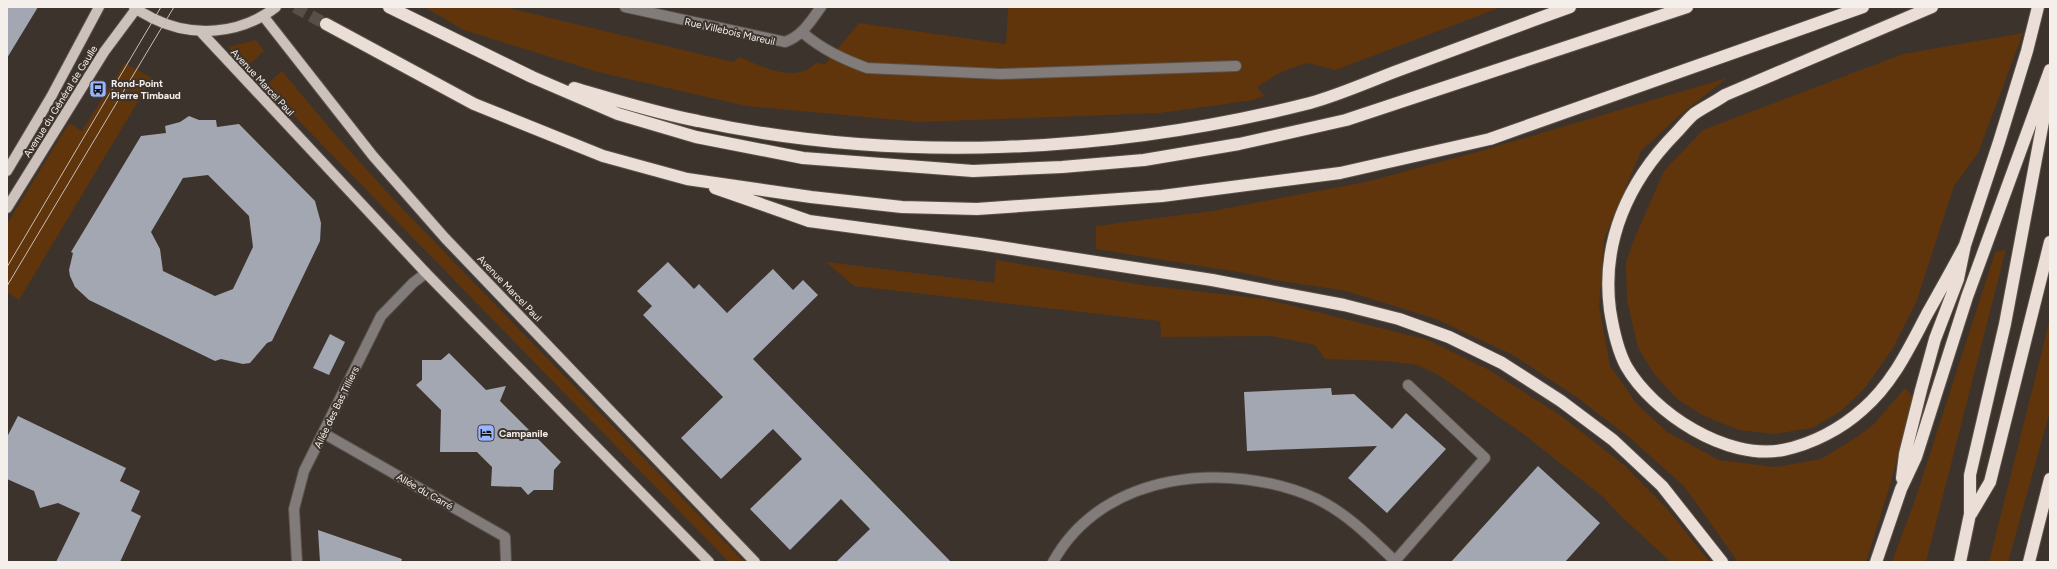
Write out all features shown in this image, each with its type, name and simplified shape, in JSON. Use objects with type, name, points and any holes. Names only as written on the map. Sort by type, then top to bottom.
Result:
[{"type":"highway","points":[[389,7],[532,77],[618,114],[696,137],[804,158],[973,171],[1062,167],[1158,158],[1239,144],[1346,120],[1688,7]]},
{"type":"highway","points":[[532,77],[698,122],[805,139],[912,147],[1026,146],[1120,139],[1222,123],[1313,102],[1570,7]]},
{"type":"highway","points":[[687,179],[811,197],[902,207],[977,209],[1162,196],[1340,173],[1490,139],[1862,7]]},
{"type":"highway","points":[[1932,7],[1725,96],[1688,120],[1662,148],[1640,178],[1623,208],[1611,246],[1608,292],[1613,332],[1626,366],[1644,392],[1668,413],[1691,429],[1718,442],[1753,450],[1781,450],[1804,444],[1836,430],[1863,409],[1888,382],[1909,350],[1965,245]]},
{"type":"highway","points":[[1901,489],[1905,454],[1920,390],[1936,339],[1958,279],[1965,245],[2027,51],[2038,7]]},
{"type":"highway","points":[[326,24],[474,104],[603,156],[687,179],[809,221],[980,244],[1212,280],[1344,305],[1399,319],[1435,332],[1502,363],[1561,401],[1613,440],[1662,486],[1722,562]]},
{"type":"highway","points":[[1876,562],[1901,489],[1916,457],[1967,297],[2050,70]]},
{"type":"highway","points":[[1960,562],[1970,514],[1970,475],[2005,324],[2050,85]]},
{"type":"highway","points":[[1970,514],[1990,482],[2050,242]]},
{"type":"highway","points":[[2029,562],[2050,479]]},
{"type":"main road","name":"Avenue du Général de Gaulle","points":[[7,171],[51,97],[99,7]]},
{"type":"main road","points":[[135,8],[164,24],[201,32],[232,28],[264,17],[276,7]]},
{"type":"main road","name":"Avenue du Général de Gaulle","points":[[7,208],[104,52],[135,8]]},
{"type":"main road","name":"Avenue Marcel Paul","points":[[264,17],[373,156],[446,238],[755,562]]},
{"type":"main road","name":"Avenue Marcel Paul","points":[[201,32],[426,273],[709,562]]},
{"type":"street","name":"Rue Villebois Mareuil","points":[[625,7],[776,42],[786,42],[794,39],[802,32],[821,7]]},
{"type":"street","points":[[802,32],[825,49],[847,61],[867,68],[1000,74],[1236,66]]},
{"type":"street","name":"Allée des Bas Tilliers","points":[[297,562],[294,509],[304,471],[381,316],[413,283],[426,273]]},
{"type":"street","points":[[1053,562],[1070,537],[1080,528],[1103,509],[1131,492],[1156,483],[1185,479],[1219,478],[1257,481],[1315,498],[1344,515],[1396,562],[1485,458],[1408,385]]},
{"type":"street","name":"Allée du Carré","points":[[323,433],[505,537],[506,562]]},
{"type":"shaded area","points":[[424,7],[505,7],[733,62],[740,57],[768,69],[789,73],[808,69],[816,63],[825,64],[859,23],[1006,44],[1008,7],[1501,7],[1336,70],[1307,63],[1279,73],[1257,87],[1264,96],[1254,100],[1160,113],[920,122],[746,106],[598,72],[464,30]]},
{"type":"shaded area","points":[[2023,33],[1978,153],[1954,186],[1917,300],[1893,348],[1864,389],[1841,411],[1812,428],[1775,434],[1739,430],[1704,416],[1677,399],[1655,375],[1638,348],[1627,300],[1626,263],[1632,244],[1664,171],[1703,130],[1903,54]]},
{"type":"shaded area","points":[[256,40],[264,51],[247,67],[228,47]]},
{"type":"shaded area","points":[[125,63],[152,78],[19,300],[7,292],[7,224],[69,123],[82,131]]},
{"type":"shaded area","points":[[282,71],[338,138],[398,204],[744,562],[729,562],[265,86]]},
{"type":"shaded area","points":[[1727,78],[1681,114],[1641,151],[1604,239],[1599,306],[1610,366],[1636,403],[1667,432],[1719,460],[1776,467],[1821,459],[1857,437],[1874,424],[1905,388],[1914,398],[1888,492],[1866,562],[1738,562],[1684,486],[1630,438],[1578,398],[1513,355],[1436,319],[1346,291],[1096,249],[1096,226],[1212,211],[1366,182],[1484,150]]},
{"type":"shaded area","points":[[2006,249],[1926,562],[1892,562],[1914,503],[1995,253]]},
{"type":"shaded area","points":[[996,260],[1142,285],[1265,299],[1428,340],[1489,370],[1560,415],[1625,466],[1668,510],[1710,562],[1671,562],[1622,517],[1602,496],[1522,433],[1437,374],[1417,365],[1385,361],[1325,359],[1315,345],[1271,336],[1161,337],[1160,321],[854,286],[826,262],[994,283]]},
{"type":"shaded area","points":[[2050,319],[2050,411],[2008,562],[1989,562]]},
{"type":"building","points":[[7,7],[38,7],[7,58]]},
{"type":"building","points":[[189,116],[199,120],[216,120],[217,127],[239,124],[315,201],[321,223],[320,241],[272,341],[267,343],[250,363],[243,364],[221,359],[215,361],[89,300],[75,287],[70,276],[69,270],[73,253],[71,252],[141,136],[166,133],[165,126],[180,122]],"holes":[[[208,175],[249,216],[253,247],[233,289],[215,296],[163,271],[160,249],[151,232],[183,178]]]},
{"type":"building","points":[[668,262],[694,289],[699,284],[727,313],[773,269],[793,290],[803,280],[818,295],[753,359],[951,562],[836,562],[870,529],[841,499],[790,550],[750,509],[802,459],[773,429],[721,479],[681,438],[723,397],[643,315],[652,306],[637,291]]},
{"type":"building","points":[[330,334],[345,342],[329,375],[313,368]]},
{"type":"building","name":"Campanile","points":[[449,353],[486,390],[506,386],[500,401],[561,462],[554,470],[553,490],[534,490],[528,495],[521,487],[491,486],[492,467],[477,452],[440,452],[441,410],[416,385],[422,380],[422,360],[441,360]]},
{"type":"building","points":[[1331,388],[1332,395],[1354,394],[1392,429],[1406,413],[1446,449],[1387,513],[1348,478],[1377,446],[1247,451],[1244,392]]},
{"type":"building","points":[[18,416],[126,468],[120,481],[140,491],[131,511],[141,516],[120,562],[56,562],[80,513],[58,503],[40,508],[34,491],[7,479],[7,437]]},
{"type":"building","points":[[1538,466],[1600,523],[1565,562],[1451,562]]},
{"type":"building","points":[[318,530],[402,559],[401,562],[320,562]]},
{"type":"tunnel","points":[[295,7],[326,24]]},
{"type":"tram line","points":[[7,267],[161,7]]},
{"type":"tram line","points":[[7,286],[174,7]]},
{"type":"place","name":"Rond-Point Pierre Timbaud","points":[[98,89]]},
{"type":"place","name":"Campanile","points":[[486,433]]}]
